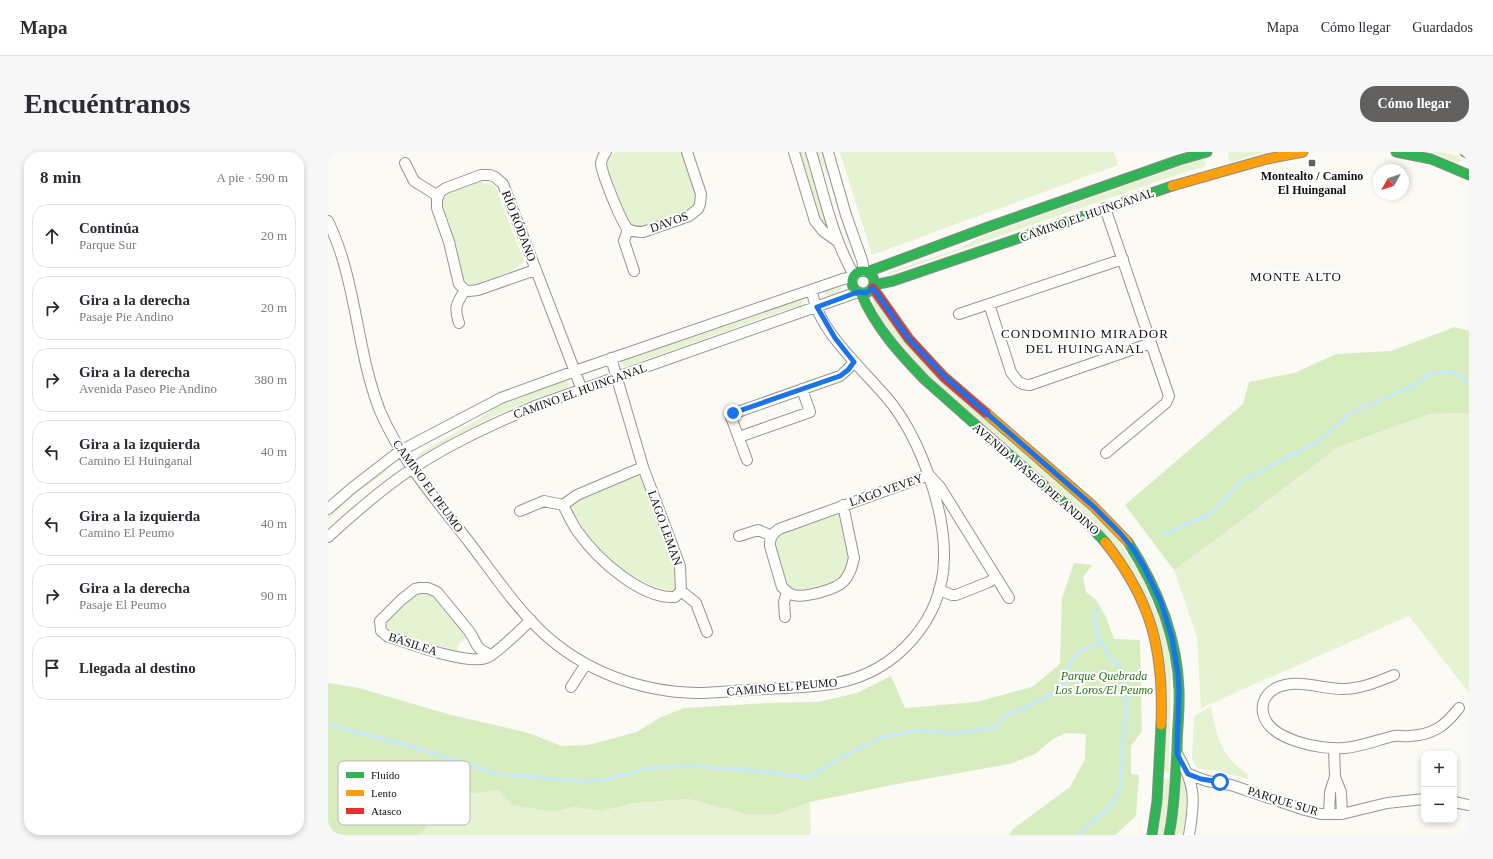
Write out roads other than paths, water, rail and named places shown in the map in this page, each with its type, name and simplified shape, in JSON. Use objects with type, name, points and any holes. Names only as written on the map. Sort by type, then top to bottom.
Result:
[{"type":"street","name":"DAVOS","points":[[628,229],[643,232],[689,216],[698,209],[701,194],[687,152]]},
{"type":"street","points":[[794,152],[815,221],[823,231],[837,241]]},
{"type":"street","points":[[811,152],[837,241],[853,276],[852,286],[859,293],[869,292],[873,286],[874,279],[866,271],[862,260],[848,221],[828,152]]},
{"type":"street","name":"CAMINO EL HUINGANAL","points":[[866,271],[1207,152]]},
{"type":"street","name":"CAMINO EL HUINGANAL","points":[[873,286],[893,281],[1187,181],[1217,162],[1267,159],[1303,152]]},
{"type":"street","points":[[1396,152],[1431,159],[1469,175]]},
{"type":"street","points":[[1465,152],[1469,154]]},
{"type":"street","points":[[602,153],[601,162],[603,171],[622,221],[628,229],[624,241],[634,271]]},
{"type":"street","points":[[405,163],[414,181],[438,196],[437,208],[449,242],[459,284],[465,290],[456,307],[459,323]]},
{"type":"street","name":"RÍO RÓDANO","points":[[438,196],[443,190],[450,186],[481,175],[490,175],[499,180],[505,189],[582,390]]},
{"type":"street","points":[[1106,208],[1169,396],[1166,403],[1106,453]]},
{"type":"street","name":"CAMINO EL PEUMO","points":[[328,221],[341,253],[375,396],[400,451],[413,469],[499,581],[531,620],[553,641],[586,664],[610,676],[638,685],[684,692],[712,693],[819,685],[842,682],[874,671],[900,653],[917,634],[925,623],[939,590],[943,570],[944,546],[937,508],[928,475],[917,445],[901,417],[884,394],[854,362],[835,338],[817,307],[812,290]]},
{"type":"street","points":[[959,314],[1123,259]]},
{"type":"street","name":"RÍO RÓDANO","points":[[465,290],[478,290],[535,270]]},
{"type":"street","points":[[853,276],[859,272],[866,271]]},
{"type":"street","name":"CAMINO EL HUINGANAL","points":[[328,509],[352,488],[400,451],[501,398],[611,358],[853,276]]},
{"type":"street","name":"AVENIDA PASEO PIE ANDINO","points":[[873,286],[909,339],[944,376],[1093,506],[1120,533],[1134,550],[1144,567],[1158,596],[1172,638],[1178,674],[1179,691],[1177,754],[1174,803],[1169,835]]},
{"type":"street","name":"CAMINO EL HUINGANAL","points":[[328,537],[381,492],[413,469],[438,453],[497,423],[536,406],[859,293]]},
{"type":"street","name":"AVENIDA PASEO PIE ANDINO","points":[[859,293],[881,329],[903,358],[918,374],[946,401],[1091,527],[1109,545],[1120,559],[1135,585],[1152,626],[1159,656],[1161,673],[1162,705],[1159,792],[1152,835]]},
{"type":"street","points":[[989,304],[1011,372],[1015,379],[1023,385],[1030,385],[1151,342]]},
{"type":"street","name":"LAGO LEMAN","points":[[611,358],[643,467],[680,566],[681,591]]},
{"type":"street","points":[[747,460],[731,417],[732,414],[840,376],[848,370],[854,362]]},
{"type":"street","points":[[739,437],[810,412],[802,389]]},
{"type":"street","points":[[520,512],[544,501],[563,505],[577,495],[643,467]]},
{"type":"street","name":"CAMINO EL PEUMO","points":[[928,475],[940,487],[1008,598]]},
{"type":"street","name":"LAGO VEVEY","points":[[772,536],[779,529],[928,475]]},
{"type":"street","points":[[563,505],[577,531],[595,553],[624,577],[639,587],[665,598],[675,597],[681,591],[696,603],[706,632]]},
{"type":"street","name":"LAGO VEVEY","points":[[788,592],[793,595],[800,596],[827,591],[844,581],[852,567],[854,558],[843,505]]},
{"type":"street","points":[[739,536],[758,530],[772,536],[769,541],[770,546],[782,587],[788,592],[784,602],[785,618]]},
{"type":"street","points":[[939,590],[952,595],[989,582],[996,577]]},
{"type":"street","name":"BASILEA","points":[[428,588],[437,592],[473,636],[475,644],[479,649],[492,655],[480,659],[460,658],[387,636],[381,631],[380,621],[401,600],[416,589],[428,588]]},
{"type":"street","points":[[492,655],[531,620]]},
{"type":"street","points":[[572,687],[586,664]]},
{"type":"street","points":[[1394,675],[1369,685],[1352,688],[1333,689],[1302,684],[1288,684],[1275,689],[1265,699],[1263,703],[1263,714],[1268,724],[1287,737],[1317,746],[1348,748],[1397,736],[1416,736],[1434,731],[1444,725],[1459,708]]},
{"type":"street","points":[[1334,748],[1335,777],[1341,792],[1342,814]]},
{"type":"street","points":[[1177,754],[1188,774],[1194,801]]},
{"type":"street","name":"PARQUE SUR","points":[[1188,774],[1213,782],[1231,784],[1305,810],[1329,814],[1342,814],[1386,803],[1421,799]]},
{"type":"street","points":[[1329,814],[1330,792],[1335,777]]},
{"type":"street","points":[[1188,835],[1195,796],[1200,789],[1213,782]]},
{"type":"street","points":[[1457,803],[1469,805]]},
{"type":"waterway","points":[[1162,535],[1211,514],[1242,481],[1319,441],[1349,414],[1413,386],[1432,373],[1454,372],[1469,384]]},
{"type":"waterway","points":[[1080,835],[1085,828],[1110,807],[1121,787],[1123,736],[1127,710],[1125,696],[1126,675],[1102,645],[1096,629],[1096,609]]},
{"type":"waterway","points":[[470,765],[497,774],[578,781],[603,780],[651,768],[690,766],[769,772],[808,778],[845,755],[883,737],[918,730],[953,733],[993,728],[1006,715],[1050,695],[1068,681],[1069,664],[1080,651],[1100,642]]},
{"type":"waterway","points":[[328,725],[407,745],[457,761]]},
{"type":"place","name":"Montealto / Camino El Huinganal","points":[[1312,163]]},
{"type":"district","name":"MONTE ALTO","points":[[1296,276]]},
{"type":"district","name":"CONDOMINIO MIRADOR DEL HUINGANAL","points":[[1085,340]]},
{"type":"park label","name":"Parque Quebrada Los Loros/El Peumo","points":[[1104,683]]}]
